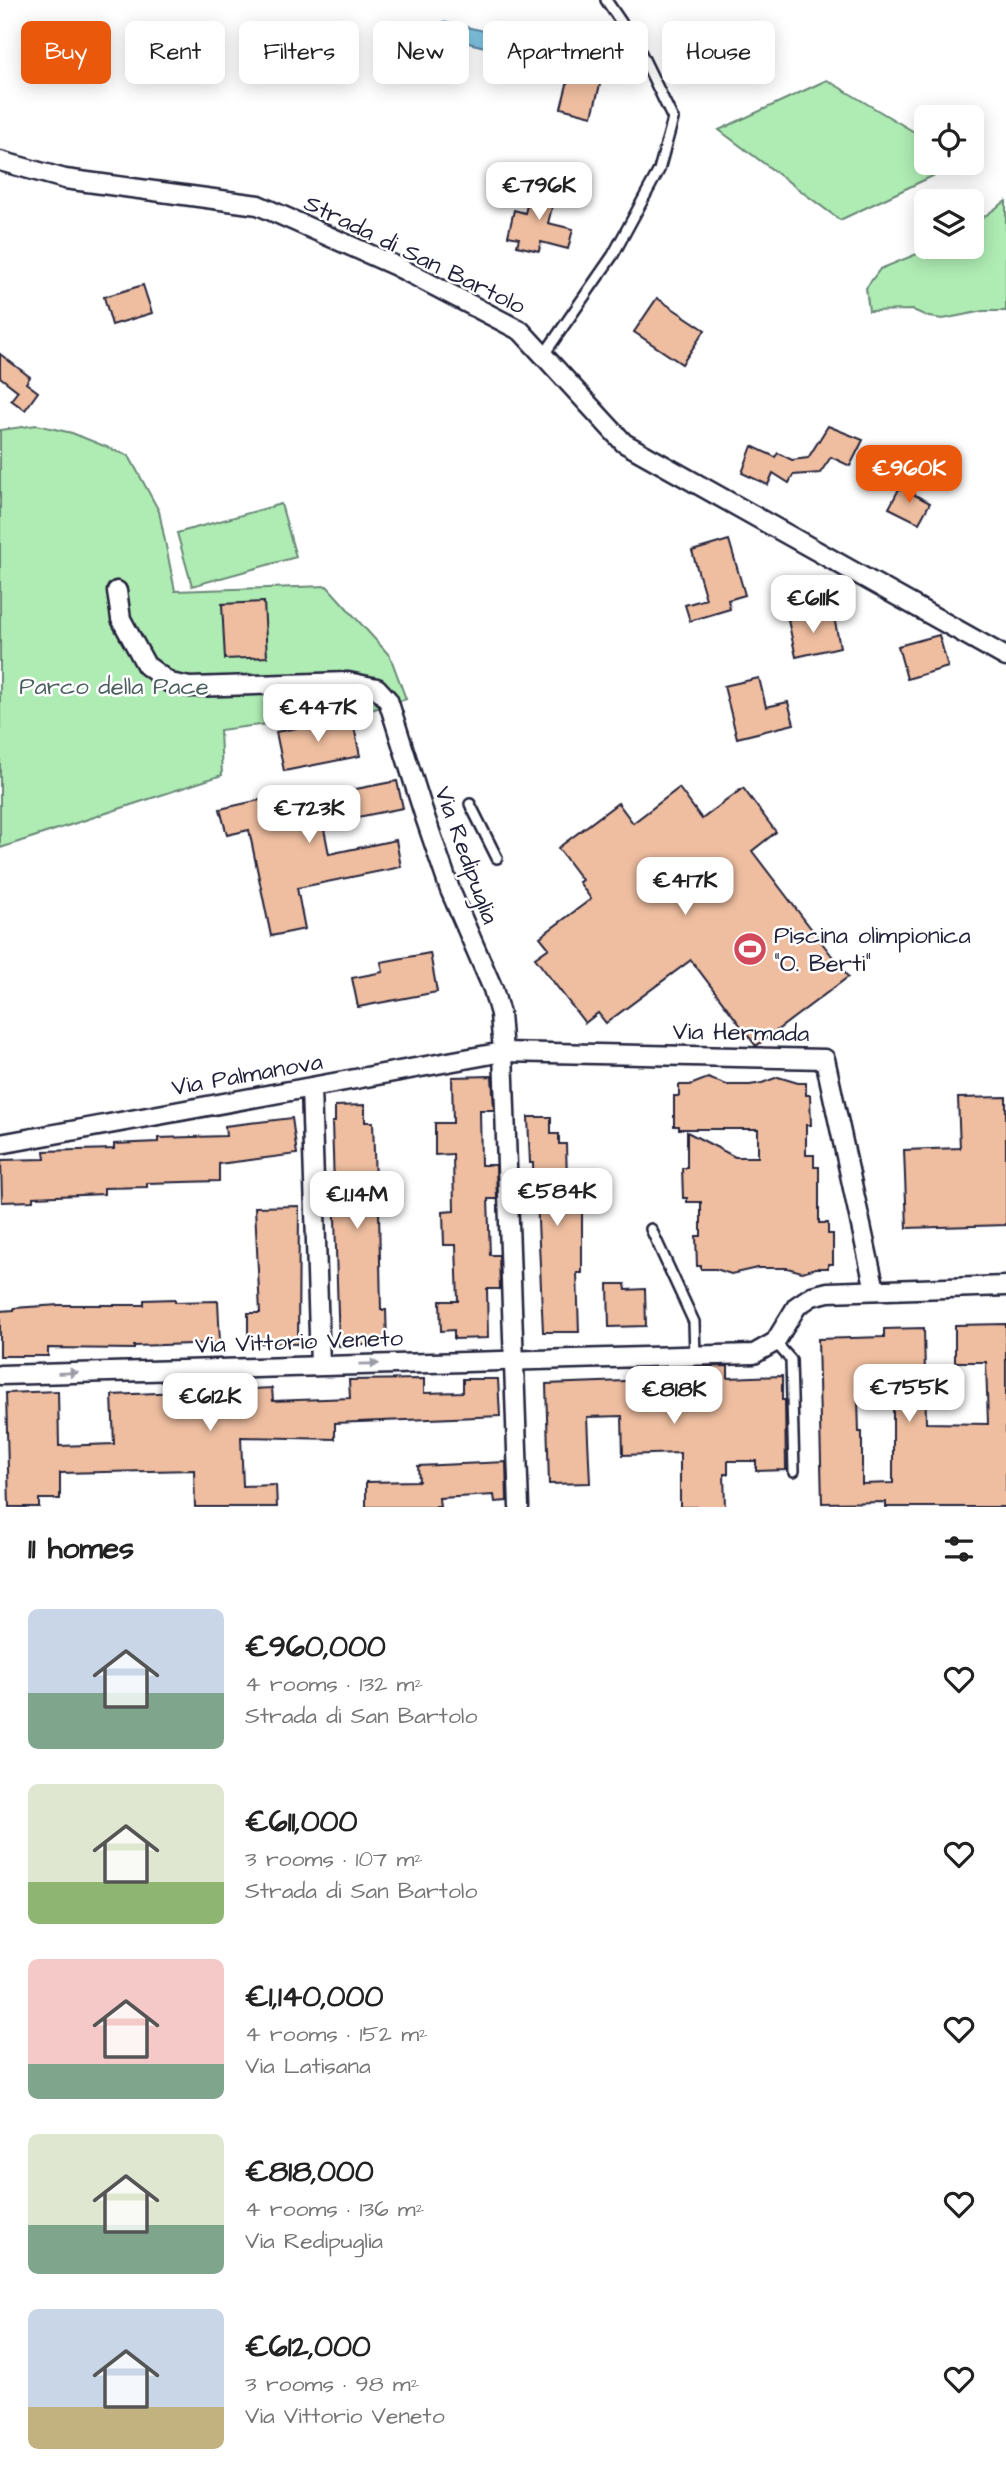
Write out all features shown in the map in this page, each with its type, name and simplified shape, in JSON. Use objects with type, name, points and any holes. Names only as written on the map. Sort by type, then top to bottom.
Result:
[{"type":"street","name":"Strada di San Bartolo","points":[[0,161],[65,179],[258,205],[396,266],[521,331],[624,443],[1006,657]]},
{"type":"street","name":"Via Redipuglia","points":[[117,591],[121,620],[146,665],[170,683],[190,687],[348,682],[377,688],[388,700],[450,890],[493,989],[500,1014],[519,1507]]},
{"type":"street","name":"Via Palmanova","points":[[0,1144],[503,1052]]},
{"type":"street","name":"Via Hermada","points":[[503,1052],[825,1059],[876,1290]]},
{"type":"street","points":[[311,1088],[320,1365]]},
{"type":"street","points":[[515,1360],[754,1354],[775,1342],[797,1306],[805,1300],[828,1292],[1006,1286]]},
{"type":"street","name":"Via Vittorio Veneto","points":[[0,1375],[515,1360]]},
{"type":"lane","points":[[543,356],[619,243],[659,170],[673,119],[638,47],[606,0]]},
{"type":"lane","points":[[470,804],[497,858]]},
{"type":"lane","points":[[651,1229],[694,1322],[695,1355]]},
{"type":"lane","points":[[775,1342],[791,1360],[794,1471]]},
{"type":"green space","points":[[827,80],[914,132],[914,175],[935,175],[840,220],[719,130]]},
{"type":"green space","points":[[1006,201],[1006,311],[983,311],[943,319],[929,317],[913,310],[869,311],[866,288],[880,269],[914,255],[914,259],[984,259],[984,217]]},
{"type":"green space","name":"Parco della Pace","points":[[37,425],[72,433],[129,456],[159,511],[175,591],[327,586],[390,656],[406,699],[368,711],[220,730],[222,775],[0,848],[0,430]]},
{"type":"green space","points":[[281,504],[296,557],[192,586],[177,533]]},
{"type":"water","points":[[469,28],[483,31],[483,47],[469,43]]},
{"type":"building","points":[[567,84],[600,84],[592,116],[561,108]]},
{"type":"building","points":[[533,182],[557,188],[548,223],[573,229],[568,249],[541,242],[539,251],[517,246],[519,238],[508,236],[514,210],[525,213]]},
{"type":"building","points":[[143,285],[152,313],[112,325],[104,297]]},
{"type":"building","points":[[657,298],[705,330],[682,364],[634,332]]},
{"type":"building","points":[[0,354],[30,377],[26,383],[38,392],[25,410],[11,400],[18,391],[0,377]]},
{"type":"building","points":[[828,426],[863,440],[850,466],[831,457],[820,473],[793,475],[789,483],[773,473],[768,485],[742,473],[752,446],[775,457],[778,453],[792,460],[808,458]]},
{"type":"building","points":[[900,487],[930,503],[919,523],[889,508]]},
{"type":"building","points":[[729,540],[745,595],[728,600],[730,609],[690,621],[685,605],[706,599],[692,551]]},
{"type":"building","points":[[264,602],[267,657],[225,659],[222,604]]},
{"type":"building","points":[[814,615],[815,621],[834,617],[840,647],[796,657],[788,620]]},
{"type":"building","points":[[939,635],[948,667],[907,679],[898,646]]},
{"type":"building","points":[[759,678],[766,707],[788,702],[794,724],[737,738],[724,686]]},
{"type":"building","points":[[352,717],[360,756],[284,771],[276,732]]},
{"type":"building","points":[[397,781],[403,808],[323,824],[329,854],[396,840],[401,867],[297,888],[305,929],[271,936],[249,830],[227,835],[220,809],[282,795],[284,803]]},
{"type":"building","points":[[679,788],[702,819],[743,788],[776,832],[752,851],[848,977],[756,1046],[691,960],[606,1023],[598,1013],[585,1023],[535,958],[549,948],[540,937],[591,899],[579,882],[582,880],[558,848],[618,803],[633,823]]},
{"type":"building","points":[[430,953],[437,992],[358,1007],[352,978],[383,972],[381,962]]},
{"type":"building","points":[[492,1076],[494,1110],[480,1110],[481,1165],[496,1165],[497,1199],[488,1199],[490,1255],[499,1255],[500,1289],[487,1289],[488,1338],[454,1339],[454,1330],[441,1331],[440,1301],[458,1301],[456,1245],[444,1245],[443,1212],[454,1211],[453,1154],[435,1155],[435,1123],[453,1123],[452,1077]]},
{"type":"building","points":[[778,1077],[806,1083],[806,1095],[810,1095],[811,1125],[806,1125],[806,1155],[814,1155],[814,1167],[819,1167],[819,1223],[828,1223],[828,1234],[833,1234],[833,1264],[828,1264],[828,1268],[802,1272],[787,1268],[757,1268],[731,1274],[716,1269],[701,1269],[701,1266],[697,1266],[696,1236],[701,1236],[701,1202],[687,1202],[687,1198],[683,1198],[682,1168],[687,1168],[687,1132],[735,1157],[758,1157],[758,1129],[679,1129],[679,1126],[674,1126],[674,1096],[679,1096],[679,1085],[690,1085],[708,1078],[727,1085],[750,1085]]},
{"type":"building","points":[[1006,1097],[1006,1225],[907,1228],[904,1150],[960,1148],[958,1098]]},
{"type":"building","points":[[365,1105],[365,1122],[373,1122],[376,1212],[379,1212],[381,1310],[386,1310],[387,1344],[339,1346],[332,1122],[335,1122],[335,1106]]},
{"type":"building","points":[[528,1117],[551,1117],[551,1134],[559,1134],[559,1144],[566,1144],[567,1181],[582,1180],[582,1273],[577,1273],[579,1332],[543,1332],[537,1199],[534,1199],[533,1163],[530,1163]]},
{"type":"building","points":[[292,1118],[297,1154],[219,1164],[219,1181],[147,1183],[147,1187],[104,1188],[104,1194],[33,1197],[33,1201],[2,1202],[1,1160],[45,1159],[44,1151],[114,1149],[114,1144],[158,1142],[158,1138],[226,1136],[225,1126]]},
{"type":"building","points":[[299,1206],[298,1344],[248,1343],[248,1313],[260,1313],[255,1207]]},
{"type":"building","points":[[608,1284],[625,1284],[626,1290],[645,1289],[646,1326],[609,1327]]},
{"type":"building","points":[[175,1299],[175,1302],[218,1301],[220,1343],[134,1346],[134,1349],[48,1348],[48,1356],[0,1356],[0,1311],[59,1305],[144,1305],[144,1300]]},
{"type":"building","points":[[1006,1324],[1006,1507],[886,1507],[886,1502],[822,1503],[818,1339],[884,1337],[884,1329],[924,1328],[926,1423],[988,1424],[986,1362],[955,1362],[955,1325]],"holes":[[[893,1398],[893,1483],[862,1484],[862,1432],[859,1432],[858,1399]]]},
{"type":"building","points":[[728,1366],[728,1378],[782,1376],[786,1470],[756,1471],[756,1461],[728,1461],[728,1474],[724,1474],[725,1507],[680,1507],[680,1453],[623,1455],[622,1416],[587,1417],[590,1483],[549,1484],[546,1384],[680,1379],[680,1367]]},
{"type":"building","points":[[424,1379],[424,1393],[463,1392],[463,1379],[498,1379],[500,1416],[335,1423],[335,1439],[241,1437],[243,1486],[276,1485],[277,1507],[195,1507],[194,1470],[60,1473],[60,1499],[39,1499],[39,1507],[9,1507],[6,1393],[58,1391],[59,1446],[114,1444],[112,1395],[272,1388],[273,1401],[350,1398],[349,1380]]},
{"type":"building","points":[[506,1462],[507,1501],[495,1502],[494,1495],[439,1498],[440,1507],[366,1507],[366,1482],[419,1481],[418,1466]]},
{"type":"place","name":"Piscina olimpionica \"O. Berti\"","points":[[750,949]]}]
